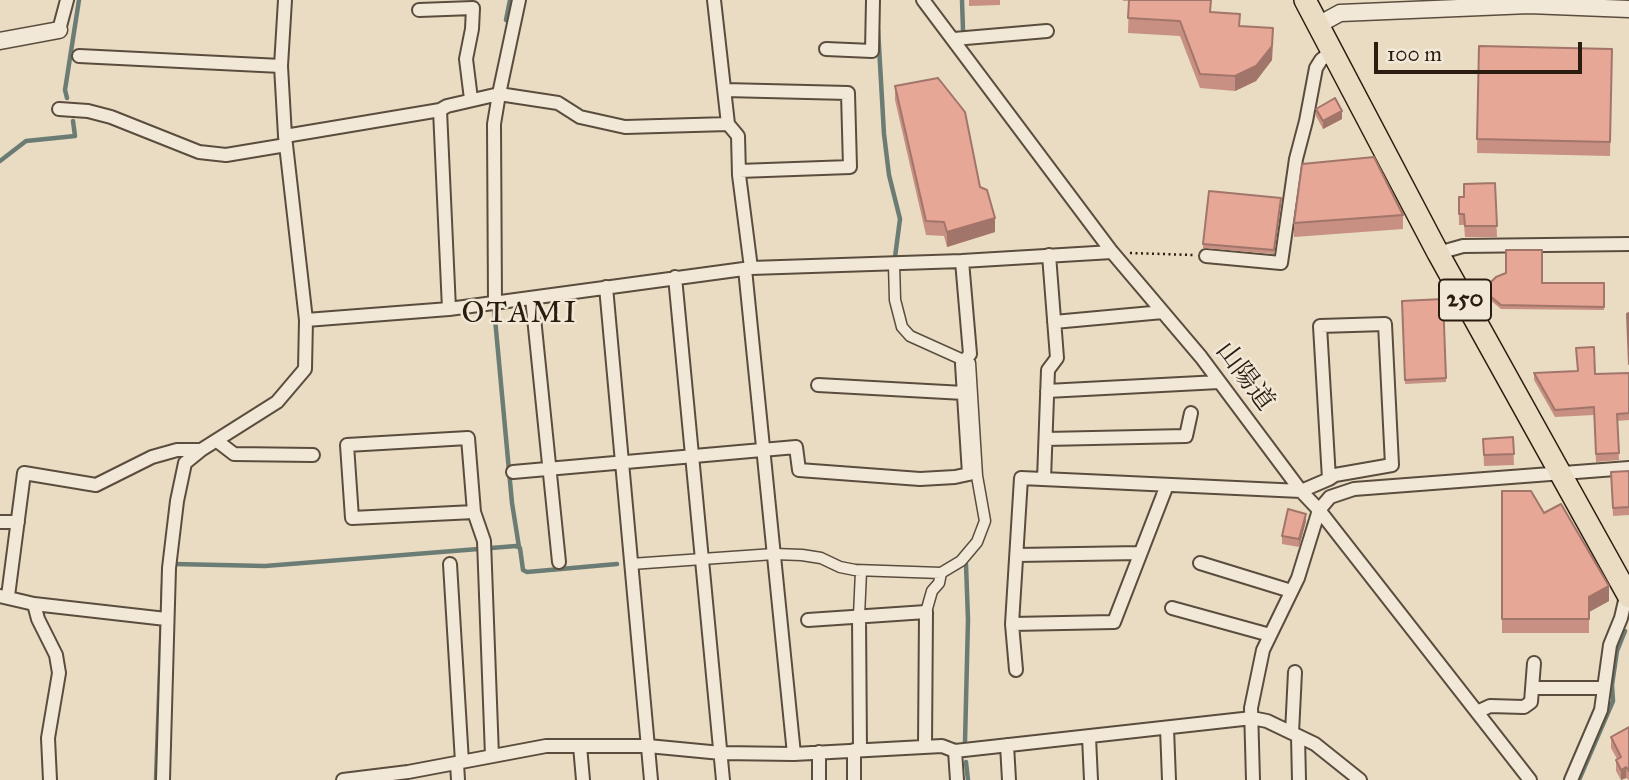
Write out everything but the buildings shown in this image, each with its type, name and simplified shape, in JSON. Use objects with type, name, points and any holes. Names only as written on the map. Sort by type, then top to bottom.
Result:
[{"type":"highway","name":"250","points":[[1304,0],[1438,253],[1628,591]]},
{"type":"street","points":[[0,41],[59,30],[67,0]]},
{"type":"street","points":[[163,780],[163,619],[177,502],[186,463],[201,450],[277,402],[305,369],[306,320],[285,140],[281,66],[285,0]]},
{"type":"street","points":[[495,303],[494,124],[519,0]]},
{"type":"street","points":[[714,0],[728,124],[738,136],[763,449],[794,754]]},
{"type":"street","points":[[826,50],[872,51],[873,0]]},
{"type":"street","name":"山陽道","points":[[923,0],[1112,252],[1219,382],[1301,491],[1319,510],[1530,780]]},
{"type":"street","points":[[1318,25],[1340,13],[1391,5],[1529,5],[1629,9]]},
{"type":"street","points":[[419,10],[473,8],[466,59],[471,99]]},
{"type":"street","points":[[954,38],[1047,31]]},
{"type":"street","points":[[1206,256],[1281,263],[1296,159],[1316,68],[1332,51]]},
{"type":"street","points":[[79,56],[281,66]]},
{"type":"street","points":[[725,90],[848,93],[850,167],[739,171]]},
{"type":"street","points":[[59,109],[88,111],[110,117],[199,152],[226,155],[285,140],[440,110],[471,99],[499,94],[558,103],[580,117],[625,127],[728,124]]},
{"type":"street","points":[[440,110],[449,309]]},
{"type":"street","points":[[1438,253],[1463,246],[1629,244]]},
{"type":"street","points":[[306,320],[449,309],[748,268],[894,264],[1112,252]]},
{"type":"street","points":[[1044,479],[1048,370],[1057,358],[1049,255]]},
{"type":"street","points":[[513,472],[796,447],[799,470],[920,479],[969,474],[962,364],[970,354],[962,261]]},
{"type":"street","points":[[631,564],[774,554],[821,558],[840,567],[861,571],[941,573],[961,561],[977,542],[985,521],[977,476],[970,363],[910,336],[902,327],[895,300],[894,264]]},
{"type":"street","points":[[675,277],[723,780]]},
{"type":"street","points":[[606,287],[651,780]]},
{"type":"street","points":[[532,298],[559,562]]},
{"type":"street","points":[[1054,323],[1163,312]]},
{"type":"street","points":[[1016,670],[1012,624],[1021,478],[1301,491],[1329,479],[1335,475],[1392,465],[1385,324],[1320,326],[1329,479]]},
{"type":"street","points":[[1047,391],[1219,382]]},
{"type":"street","points":[[818,385],[964,393]]},
{"type":"street","points":[[1046,439],[1186,436],[1191,413]]},
{"type":"street","points":[[474,512],[352,518],[347,445],[468,438],[474,512],[484,548],[492,756]]},
{"type":"street","points":[[217,441],[234,454],[313,454]]},
{"type":"street","points":[[163,619],[34,604],[4,596],[18,523],[24,473],[96,485],[152,457],[177,450],[201,450]]},
{"type":"street","points":[[1253,780],[1251,708],[1263,649],[1298,578],[1319,510],[1330,497],[1354,489],[1629,468]]},
{"type":"street","points":[[1012,624],[1114,622],[1167,485]]},
{"type":"street","points":[[0,522],[18,523]]},
{"type":"street","points":[[1017,555],[1140,554]]},
{"type":"street","points":[[1199,563],[1291,591]]},
{"type":"street","points":[[450,564],[458,780]]},
{"type":"street","points":[[854,780],[861,571]]},
{"type":"street","points":[[925,746],[926,612],[941,573]]},
{"type":"street","points":[[1572,780],[1601,710],[1610,645],[1628,591]]},
{"type":"street","points":[[34,604],[38,619],[56,655],[59,673],[48,738],[50,780]]},
{"type":"street","points":[[1172,608],[1270,635]]},
{"type":"street","points":[[807,620],[926,612]]},
{"type":"street","points":[[1477,712],[1490,706],[1524,707],[1531,702],[1534,663]]},
{"type":"street","points":[[1295,672],[1295,734],[1299,780]]},
{"type":"street","points":[[1532,688],[1604,688]]},
{"type":"street","points":[[343,780],[409,776],[459,762],[546,746],[648,746],[721,753],[794,754],[925,746],[942,746],[955,751],[1252,718],[1267,721],[1315,744],[1360,780]]},
{"type":"street","points":[[1167,728],[1169,780]]},
{"type":"street","points":[[1089,737],[1091,780]]},
{"type":"street","points":[[1007,745],[1009,780]]},
{"type":"street","points":[[580,746],[583,780]]},
{"type":"street","points":[[955,751],[957,780]]},
{"type":"street","points":[[819,752],[819,780]]},
{"type":"path","points":[[1112,252],[1206,256]]},
{"type":"waterway","points":[[67,98],[65,90],[79,0]]},
{"type":"waterway","points":[[506,20],[510,0]]},
{"type":"waterway","points":[[962,0],[963,30]]},
{"type":"waterway","points":[[878,29],[884,134],[889,175],[900,219],[895,257]]},
{"type":"waterway","points":[[0,161],[26,141],[75,136],[73,121]]},
{"type":"waterway","points":[[494,308],[512,503],[519,547]]},
{"type":"waterway","points":[[174,564],[265,566],[516,546],[520,548],[523,570],[527,572],[617,564]]},
{"type":"waterway","points":[[965,742],[968,620],[966,564]]},
{"type":"waterway","points":[[156,780],[163,585]]},
{"type":"waterway","points":[[1579,780],[1613,701],[1612,685],[1617,651],[1625,631]]},
{"type":"waterway","points":[[966,762],[968,780]]},
{"type":"district","name":"OTAMI","points":[[520,315]]}]
